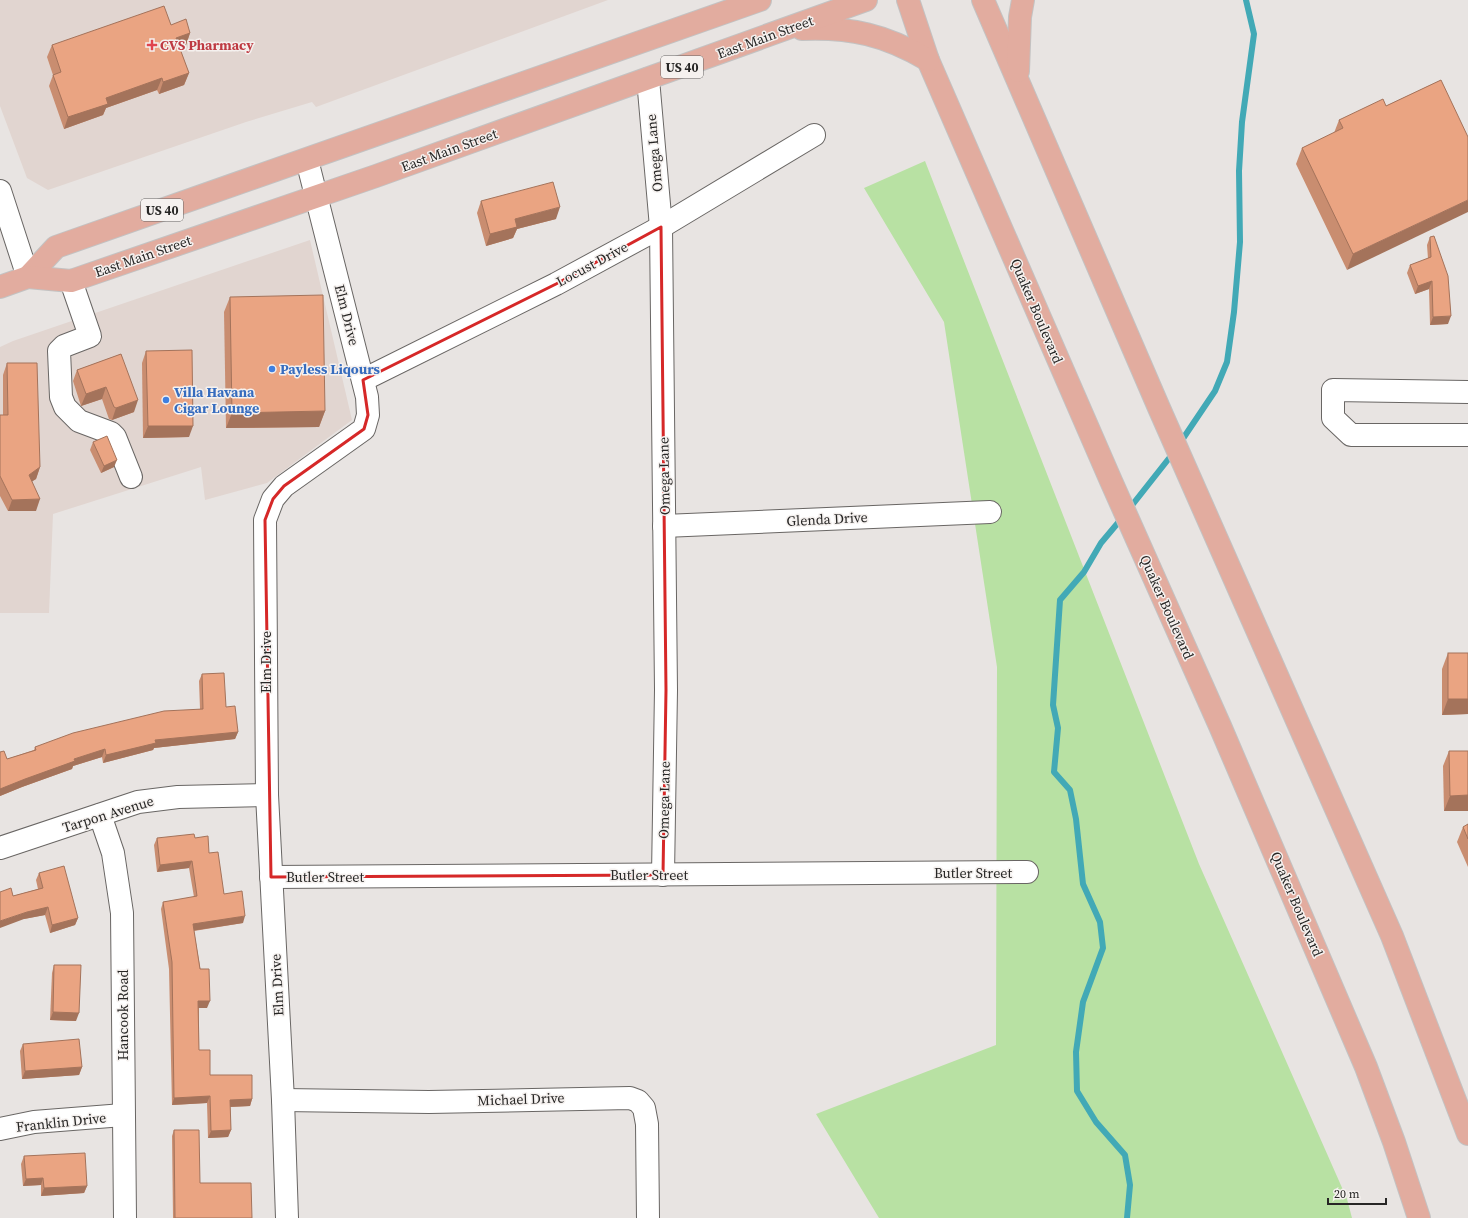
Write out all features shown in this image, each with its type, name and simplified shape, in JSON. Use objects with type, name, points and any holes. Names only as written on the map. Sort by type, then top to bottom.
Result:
[{"type":"main road","name":"East Main Street","points":[[28,277],[56,247],[760,0]]},
{"type":"main road","name":"East Main Street","points":[[0,287],[28,277],[71,281],[317,196],[866,0]]},
{"type":"main road","name":"Quaker Boulevard","points":[[908,0],[928,60],[1111,481],[1220,726],[1366,1067],[1394,1142],[1419,1218]]},
{"type":"main road","points":[[983,0],[1159,408],[1392,936],[1468,1134]]},
{"type":"main road","points":[[1018,79],[1020,17],[1023,0]]},
{"type":"main road","points":[[785,30],[830,28],[860,31],[891,41],[928,60]]},
{"type":"street","name":"Omega Lane","points":[[648,79],[661,227],[666,690],[663,875]]},
{"type":"street","name":"Locust Drive","points":[[363,380],[556,284],[661,227],[814,135]]},
{"type":"street","name":"Elm Drive","points":[[287,1218],[283,1100],[267,795],[265,520],[273,499],[284,486],[364,429],[368,415],[367,397],[363,380],[307,160]]},
{"type":"street","points":[[0,191],[28,277]]},
{"type":"street","points":[[71,281],[90,336],[64,346],[59,351],[62,403],[79,421],[111,433],[115,437],[131,477]]},
{"type":"street","points":[[1468,392],[1333,390],[1333,418],[1351,434],[1468,435]]},
{"type":"street","name":"Glenda Drive","points":[[664,526],[990,512]]},
{"type":"street","name":"Tarpon Avenue","points":[[0,848],[138,802],[156,799],[267,795]]},
{"type":"street","name":"Hancook Road","points":[[100,815],[113,853],[122,913],[125,1218]]},
{"type":"street","name":"Butler Street","points":[[271,877],[1027,872]]},
{"type":"street","name":"Michael Drive","points":[[283,1100],[429,1102],[630,1098],[638,1101],[644,1108],[647,1124],[648,1218]]},
{"type":"street","name":"Franklin Drive","points":[[0,1129],[34,1122],[123,1115]]},
{"type":"highlighted area","points":[[661,227],[666,690],[663,875],[271,877],[265,520],[273,499],[284,486],[364,429],[368,415],[363,380],[556,284]]},
{"type":"shaded area","points":[[0,0],[608,0],[316,107],[312,102],[246,122],[48,190],[27,178],[0,106]]},
{"type":"shaded area","points":[[310,240],[352,420],[267,483],[205,500],[201,467],[53,514],[49,613],[0,613],[0,347],[13,341]]},
{"type":"green space","points":[[925,161],[1199,864],[1347,1199],[1352,1218],[879,1218],[816,1114],[996,1045],[997,667],[944,322],[864,188]]},
{"type":"building","name":"CVS Pharmacy","points":[[164,6],[171,25],[186,19],[190,33],[176,38],[189,73],[163,82],[162,78],[106,98],[108,104],[68,117],[53,75],[61,72],[52,45]]},
{"type":"building","points":[[1441,80],[1468,137],[1468,200],[1353,254],[1302,148],[1343,128],[1339,120],[1383,99],[1386,106]]},
{"type":"building","points":[[553,182],[560,207],[515,219],[517,227],[490,234],[481,201]]},
{"type":"building","points":[[1434,236],[1448,276],[1451,316],[1433,317],[1432,281],[1418,286],[1410,265],[1431,257],[1430,237]]},
{"type":"building","name":"Payless Liqours","points":[[323,295],[325,411],[232,413],[230,297]]},
{"type":"building","name":"Villa Havana Cigar Lounge","points":[[192,350],[193,426],[148,426],[146,351]]},
{"type":"building","points":[[121,354],[138,400],[116,408],[114,407],[106,387],[86,394],[77,370]]},
{"type":"building","points":[[7,363],[37,363],[40,467],[29,475],[40,499],[12,500],[0,476],[0,415],[8,415]]},
{"type":"building","points":[[107,436],[117,460],[104,466],[93,442]]},
{"type":"building","points":[[1448,653],[1468,653],[1468,699],[1448,699]]},
{"type":"building","points":[[224,673],[226,707],[235,706],[238,732],[155,740],[156,743],[106,755],[105,749],[74,759],[75,761],[0,789],[0,752],[4,751],[7,759],[36,750],[35,747],[73,733],[164,711],[203,709],[202,674]]},
{"type":"building","points":[[1449,751],[1468,751],[1468,795],[1450,796]]},
{"type":"building","points":[[1468,824],[1468,839],[1463,827]]},
{"type":"building","points":[[194,834],[195,838],[208,836],[209,853],[218,852],[224,894],[242,891],[245,916],[193,924],[200,969],[209,969],[210,1001],[198,1001],[199,1050],[210,1050],[210,1075],[252,1075],[252,1099],[230,1100],[231,1130],[211,1131],[210,1096],[174,1098],[172,962],[163,902],[197,896],[192,861],[160,865],[157,838]]},
{"type":"building","points":[[64,866],[78,918],[52,925],[48,907],[0,921],[0,892],[11,888],[13,896],[43,888],[39,873]]},
{"type":"building","points":[[54,965],[81,965],[79,1013],[53,1012]]},
{"type":"building","points":[[79,1039],[82,1067],[25,1071],[23,1044]]},
{"type":"building","points":[[174,1130],[199,1130],[200,1183],[251,1183],[252,1218],[175,1218]]},
{"type":"building","points":[[85,1153],[87,1186],[44,1188],[43,1178],[26,1179],[24,1156]]},
{"type":"waterway","points":[[1180,443],[1215,391],[1227,362],[1234,312],[1240,242],[1239,171],[1242,122],[1254,34],[1246,0]]},
{"type":"waterway","points":[[1129,509],[1174,452]]},
{"type":"waterway","points":[[1122,518],[1101,543],[1084,572],[1060,600],[1053,705],[1058,728],[1054,772],[1070,790],[1076,819],[1083,884],[1100,922],[1103,948],[1083,1002],[1076,1052],[1077,1091],[1096,1122],[1125,1155],[1130,1185],[1127,1218]]},
{"type":"place","name":"CVS Pharmacy","points":[[152,45]]},
{"type":"place","name":"Payless Liqours","points":[[272,369]]},
{"type":"place","name":"Villa Havana Cigar Lounge","points":[[166,400]]}]
